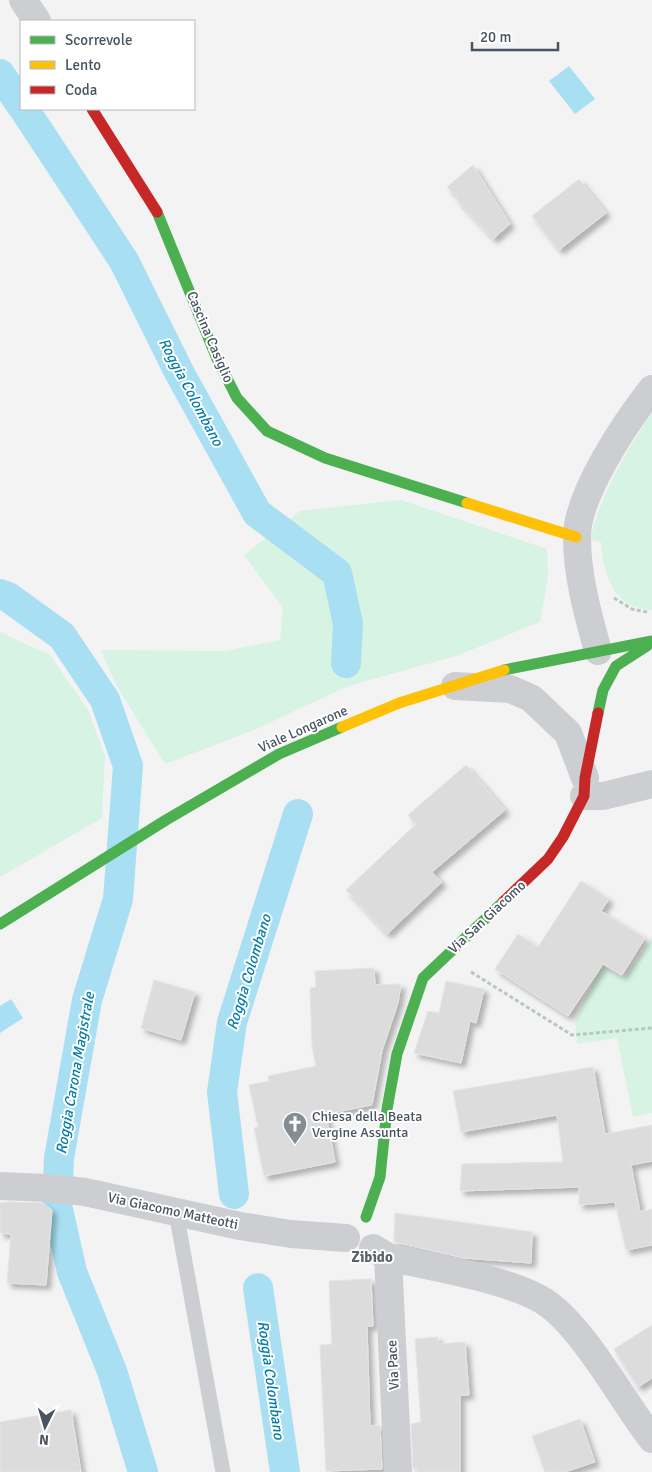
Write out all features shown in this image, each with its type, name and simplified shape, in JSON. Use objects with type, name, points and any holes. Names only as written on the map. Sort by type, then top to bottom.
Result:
[{"type":"street","points":[[23,0],[36,20]]},
{"type":"street","name":"Cascina Casiglio","points":[[93,110],[160,216],[216,358],[237,398],[267,431],[325,458],[576,537]]},
{"type":"street","points":[[598,651],[585,601],[576,537],[583,508],[596,478],[652,389]]},
{"type":"street","name":"Viale Longarone","points":[[0,924],[166,820],[279,754],[399,703],[514,667],[652,642]]},
{"type":"street","name":"Via San Giacomo","points":[[366,1216],[380,1177],[387,1109],[397,1054],[406,1022],[423,978],[548,859],[563,837],[585,787],[603,690],[616,666],[652,642]]},
{"type":"street","points":[[455,686],[510,689],[531,698],[568,733],[585,787],[603,796],[652,784]]},
{"type":"street","name":"Via Giacomo Matteotti","points":[[0,1186],[85,1192],[176,1212],[283,1232],[346,1238]]},
{"type":"street","points":[[381,1253],[380,1233],[376,1222],[366,1216],[360,1216],[350,1221],[345,1232],[346,1238],[354,1249],[381,1253],[495,1283],[525,1292],[547,1303],[564,1317],[585,1344],[652,1439]]},
{"type":"street","name":"Via Pace","points":[[381,1253],[398,1472]]},
{"type":"lane","points":[[176,1212],[223,1472]]},
{"type":"path","points":[[444,957],[572,1035],[652,1028]]},
{"type":"green space","points":[[652,412],[652,610],[649,610],[629,604],[618,595],[607,573],[601,542],[590,540],[601,505],[615,473]]},
{"type":"green space","points":[[401,500],[547,549],[548,577],[540,622],[456,656],[348,686],[254,730],[165,764],[115,683],[101,650],[225,651],[280,640],[283,608],[244,555],[300,511]]},
{"type":"green space","points":[[0,632],[50,655],[88,710],[105,756],[102,818],[0,877]]},
{"type":"green space","points":[[652,938],[652,1113],[633,1117],[617,1038],[577,1044],[575,1020],[602,965],[624,978]]},
{"type":"water","points":[[569,66],[595,99],[575,114],[549,81]]},
{"type":"water","points":[[11,999],[23,1018],[0,1033],[0,1006]]},
{"type":"building","points":[[473,165],[510,224],[493,239],[447,187]]},
{"type":"building","points":[[579,179],[606,213],[559,250],[532,216]]},
{"type":"building","points":[[466,765],[505,810],[432,872],[442,882],[387,934],[346,890],[416,824],[408,815]]},
{"type":"building","points":[[581,881],[609,899],[601,911],[645,938],[622,975],[603,964],[568,1016],[495,969],[518,934],[538,947]]},
{"type":"building","points":[[374,968],[375,985],[401,984],[398,1003],[382,1051],[372,1105],[326,1114],[335,1162],[264,1176],[254,1128],[258,1127],[249,1085],[269,1081],[268,1076],[316,1066],[312,1045],[310,988],[316,987],[315,971]]},
{"type":"building","points":[[154,980],[195,992],[181,1040],[141,1028]]},
{"type":"building","points":[[446,981],[484,989],[476,1023],[470,1021],[461,1063],[414,1053],[428,1011],[439,1013]]},
{"type":"building","points":[[593,1067],[605,1134],[652,1125],[652,1161],[631,1165],[640,1212],[652,1209],[652,1245],[626,1250],[615,1202],[579,1205],[579,1187],[460,1191],[462,1164],[563,1162],[557,1115],[461,1132],[453,1091]]},
{"type":"building","points":[[0,1203],[43,1203],[52,1210],[46,1285],[7,1283],[11,1234],[0,1233]]},
{"type":"building","points":[[395,1213],[532,1232],[531,1263],[464,1258],[394,1242]]},
{"type":"building","points":[[371,1279],[373,1326],[367,1326],[370,1426],[380,1425],[382,1469],[326,1471],[320,1345],[332,1344],[329,1281]]},
{"type":"building","points":[[652,1325],[652,1378],[638,1387],[614,1349]]},
{"type":"building","points":[[438,1337],[438,1344],[465,1342],[469,1395],[460,1395],[460,1472],[417,1472],[417,1468],[413,1469],[411,1424],[421,1422],[415,1339]]},
{"type":"building","points":[[71,1410],[81,1472],[0,1472],[0,1422]]},
{"type":"building","points":[[580,1419],[595,1462],[565,1472],[545,1472],[532,1436]]},
{"type":"waterway","name":"Roggia Colombano","points":[[0,74],[20,104]]},
{"type":"waterway","name":"Roggia Colombano","points":[[25,110],[124,261],[179,372],[257,513],[337,573],[348,624],[346,663]]},
{"type":"waterway","name":"Roggia Carona Magistrale","points":[[0,594],[8,597],[62,636],[105,700],[128,766],[118,899],[87,1000],[59,1158],[57,1205],[72,1272],[112,1371],[143,1472]]},
{"type":"waterway","name":"Roggia Colombano","points":[[234,1194],[222,1092],[232,1022],[298,814]]},
{"type":"waterway","name":"Roggia Colombano","points":[[258,1288],[285,1472]]},
{"type":"traffic: fast","points":[[157,212],[217,359],[237,398],[267,431],[325,458],[467,503]]},
{"type":"traffic: fast","points":[[504,670],[652,641]]},
{"type":"traffic: fast","points":[[598,713],[603,690],[616,666],[647,646]]},
{"type":"traffic: fast","points":[[0,924],[166,820],[279,754],[342,727]]},
{"type":"traffic: fast","points":[[366,1217],[380,1177],[387,1109],[397,1054],[423,978],[503,902]]},
{"type":"traffic: slow","points":[[467,503],[576,537]]},
{"type":"traffic: slow","points":[[342,727],[399,703],[504,670]]},
{"type":"traffic: jam","points":[[93,110],[157,212]]},
{"type":"traffic: jam","points":[[503,902],[548,859],[563,837],[584,796],[585,778],[598,713]]},
{"type":"place","name":"Chiesa della Beata Vergine Assunta","points":[[295,1145]]},
{"type":"district","name":"Zibido","points":[[372,1257]]}]
